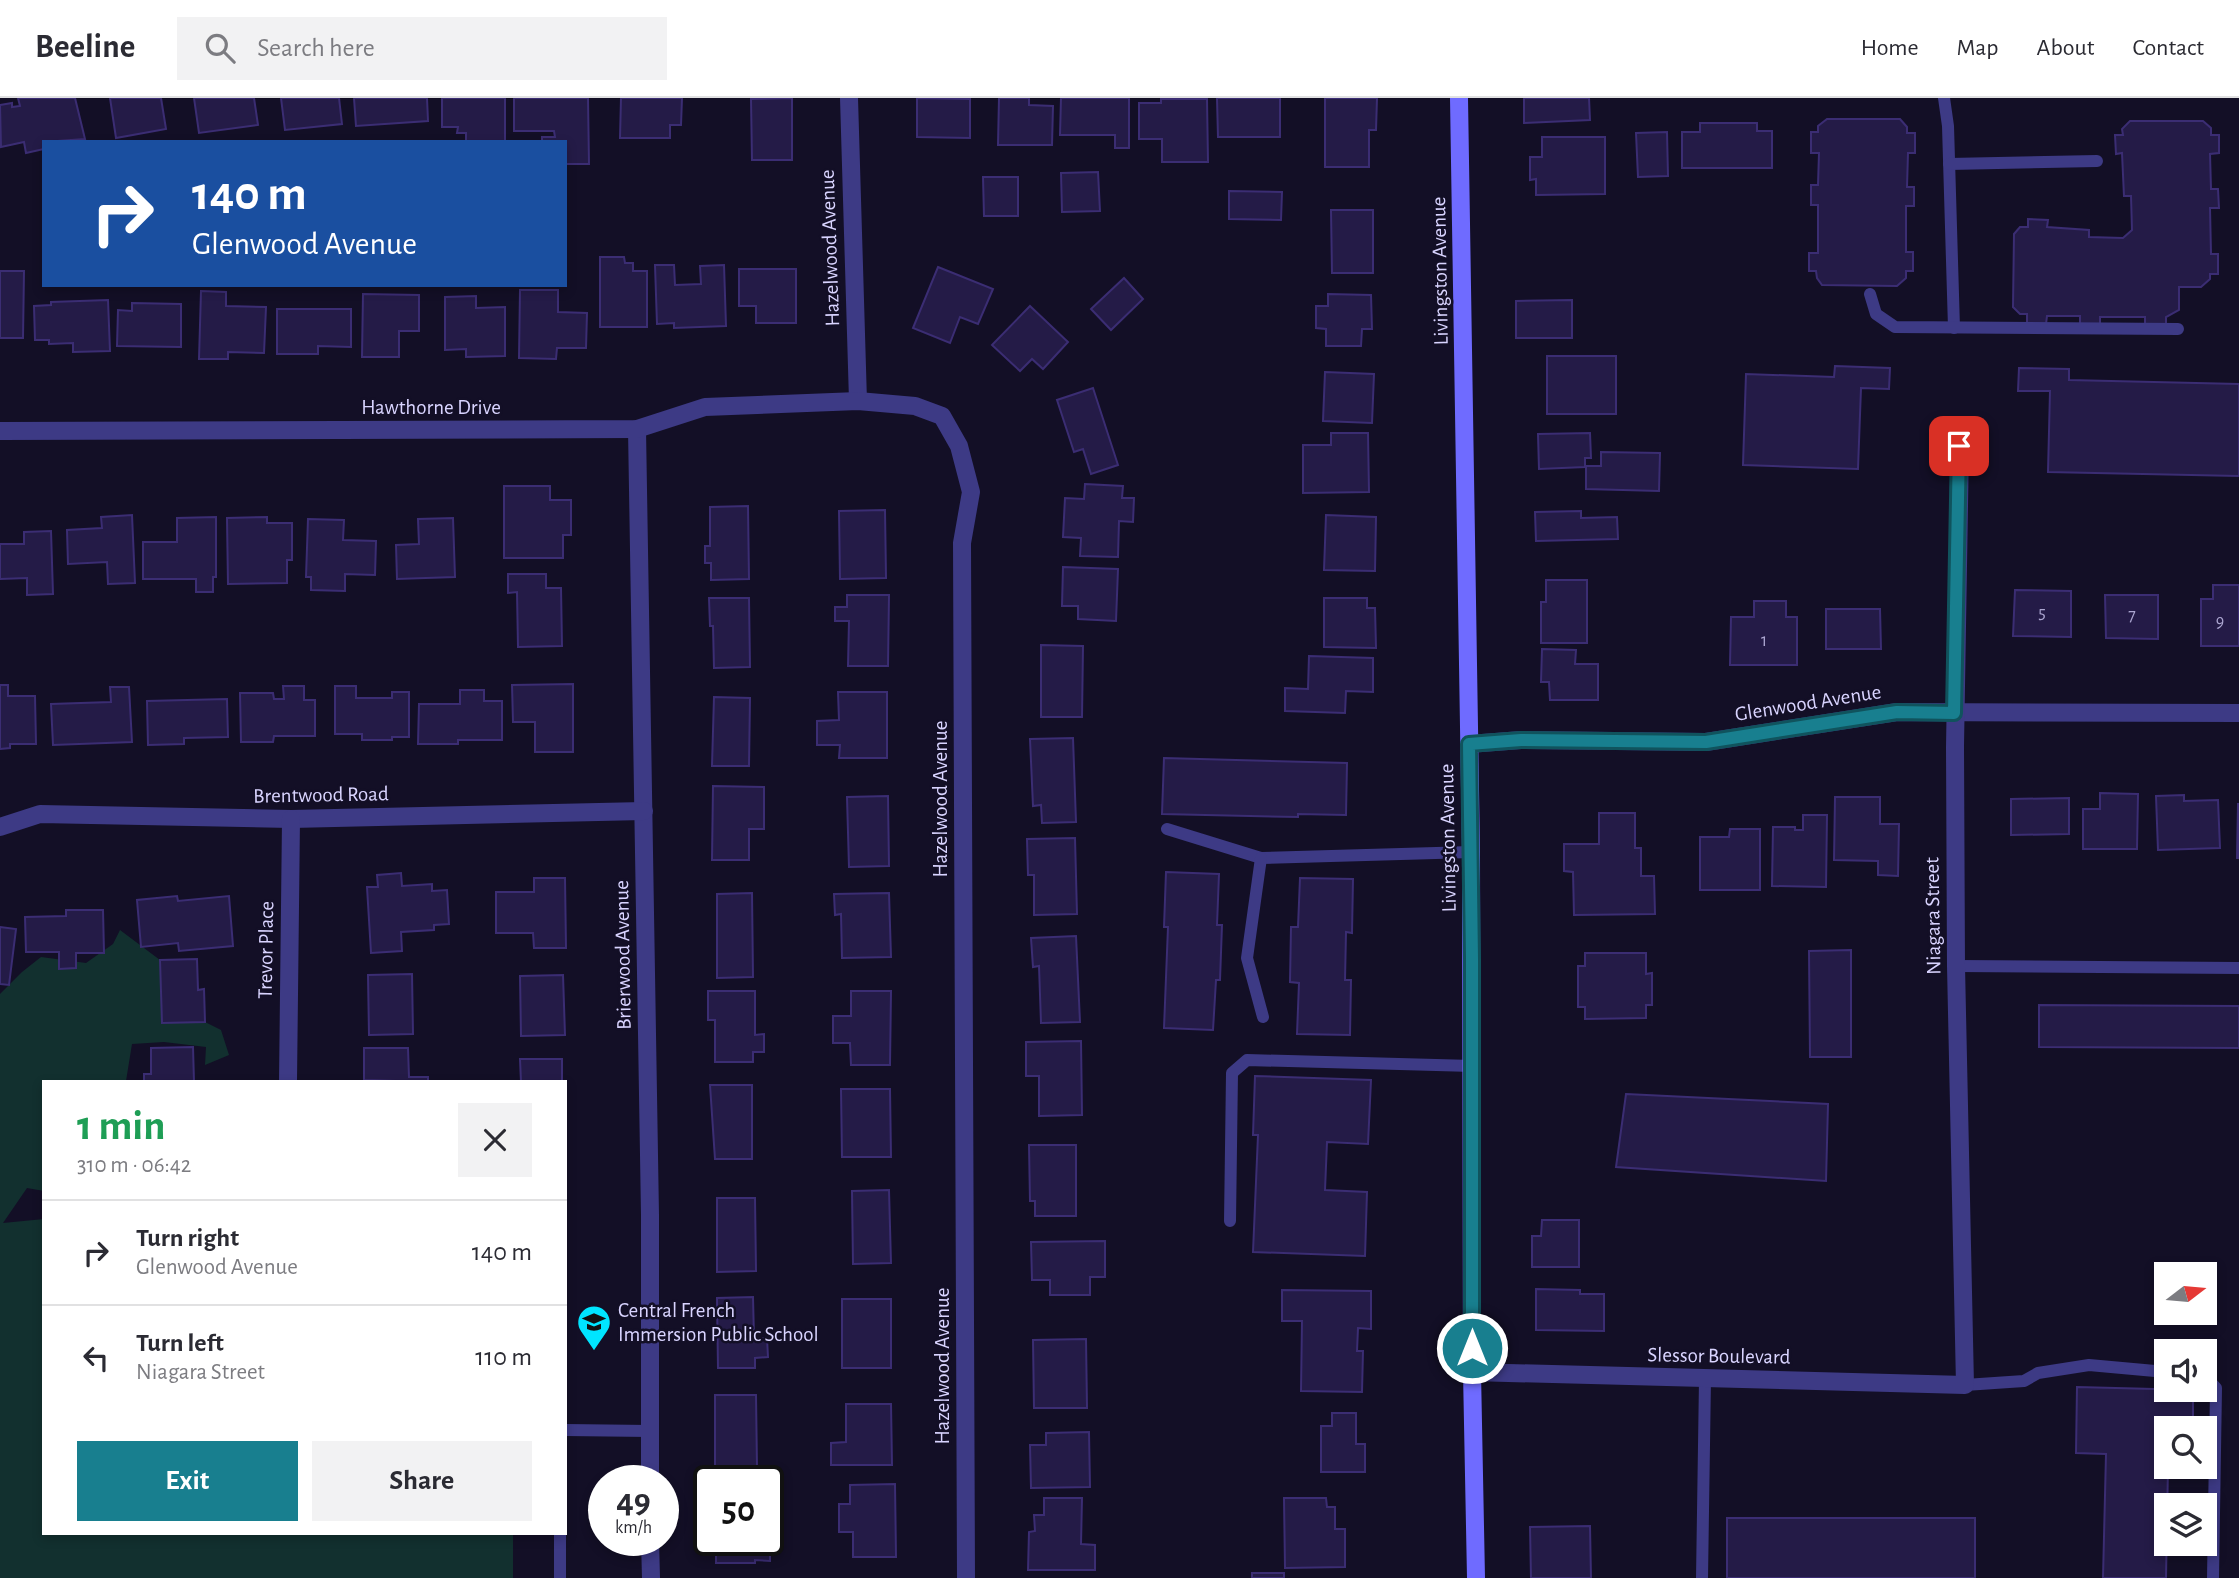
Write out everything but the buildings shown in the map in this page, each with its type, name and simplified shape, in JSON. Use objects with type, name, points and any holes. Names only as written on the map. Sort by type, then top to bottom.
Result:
[{"type":"main road","name":"Livingston Avenue","points":[[1459,98],[1471,852],[1472,1373],[1476,1578]]},
{"type":"street","name":"Hazelwood Avenue","points":[[849,98],[858,401],[915,406],[942,416],[959,446],[971,492],[962,543],[966,1578]]},
{"type":"street","name":"Hawthorne Drive","points":[[0,431],[637,429],[705,407],[858,401]]},
{"type":"street","name":"Brierwood Avenue","points":[[637,429],[644,811],[650,1465]]},
{"type":"street","name":"Niagara Street","points":[[1959,446],[1954,713],[1956,966],[1965,1385]]},
{"type":"street","name":"Glenwood Avenue","points":[[1469,744],[1521,740],[1706,742],[1897,712],[2239,713]]},
{"type":"street","name":"Brentwood Road","points":[[0,827],[40,814],[291,819],[644,811]]},
{"type":"street","name":"Trevor Place","points":[[288,1080],[291,819]]},
{"type":"street","name":"Slessor Boulevard","points":[[1472,1373],[1965,1385]]},
{"type":"street","points":[[650,1556],[651,1578]]},
{"type":"lane","points":[[1944,98],[1948,126],[1954,328]]},
{"type":"lane","points":[[1949,164],[2096,161]]},
{"type":"lane","points":[[1870,295],[1876,314],[1895,327],[2178,329]]},
{"type":"lane","points":[[1167,829],[1261,858],[1471,852]]},
{"type":"lane","points":[[1261,858],[1247,958],[1263,1017]]},
{"type":"lane","points":[[1956,966],[2239,968]]},
{"type":"lane","points":[[1230,1221],[1232,1073],[1247,1060],[1473,1066]]},
{"type":"lane","points":[[1965,1385],[2024,1381],[2038,1373],[2089,1365],[2154,1371]]},
{"type":"lane","points":[[1702,1578],[1704,1379]]},
{"type":"lane","points":[[2213,1578],[2216,1402]]},
{"type":"lane","points":[[567,1430],[650,1431]]},
{"type":"lane","points":[[560,1535],[560,1578]]},
{"type":"green space","points":[[120,930],[160,960],[163,1023],[205,1022],[221,1030],[229,1055],[205,1065],[206,1047],[164,1042],[132,1044],[126,1080],[42,1080],[42,1191],[27,1188],[3,1223],[42,1219],[42,1535],[513,1535],[513,1578],[0,1578],[0,994],[41,957],[86,963],[113,944]]},
{"type":"place","name":"Central French Immersion Public School","points":[[594,1352]]},
{"type":"route","points":[[1472,1348],[1469,744],[1521,740],[1706,742],[1897,712],[1954,713],[1959,446]]}]
